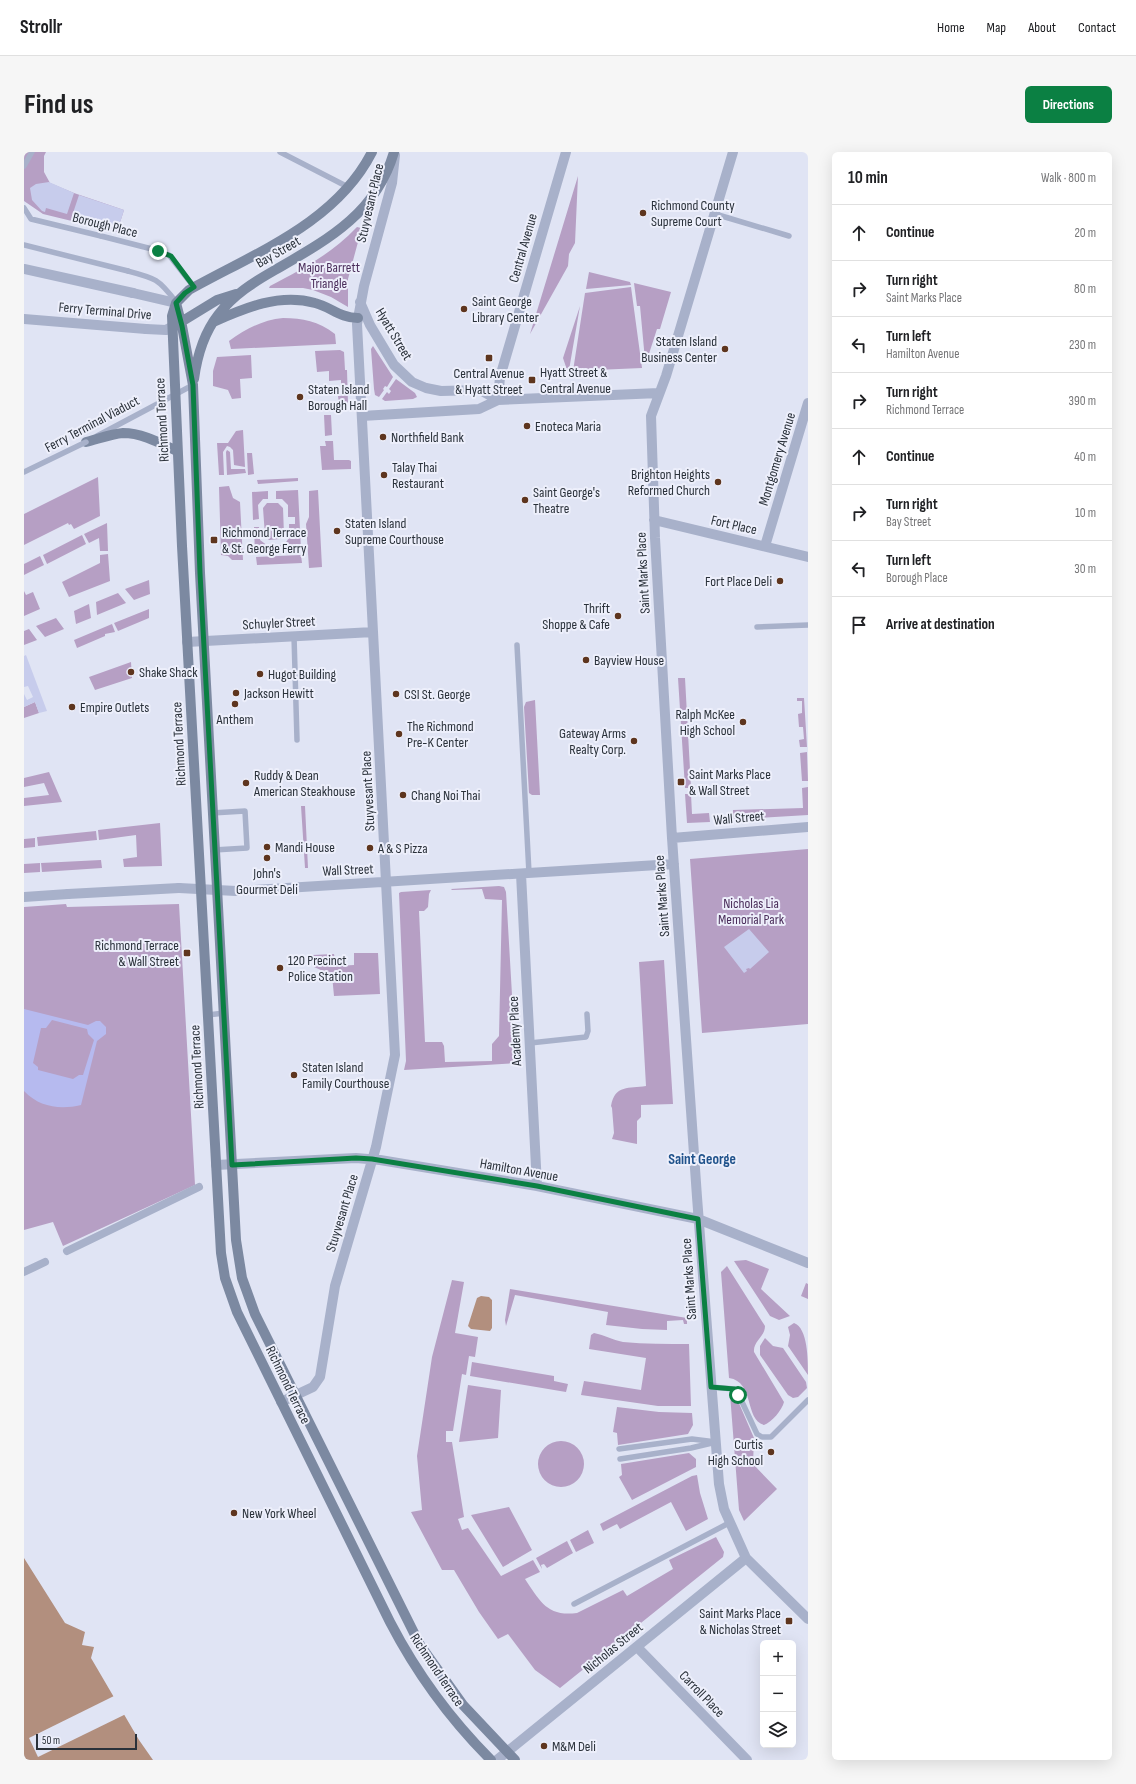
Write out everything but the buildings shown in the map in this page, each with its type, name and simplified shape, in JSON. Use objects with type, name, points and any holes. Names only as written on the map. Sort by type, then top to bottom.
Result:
[{"type":"main road","name":"Bay Street","points":[[176,303],[185,293],[194,287],[307,223],[330,206],[348,187],[372,152]]},
{"type":"main road","name":"Bay Street","points":[[193,385],[200,354],[213,322],[223,309],[238,294],[258,280],[318,245],[348,223],[376,192],[387,172],[395,152]]},
{"type":"main road","points":[[181,322],[216,300],[238,294]]},
{"type":"main road","points":[[213,322],[250,306],[264,302],[281,300],[308,301],[323,306],[346,318],[358,318]]},
{"type":"main road","points":[[176,303],[193,385]]},
{"type":"main road","name":"Richmond Terrace","points":[[176,303],[172,311],[171,328],[187,642],[221,1253],[228,1289],[237,1312],[390,1622],[409,1656],[439,1701],[491,1760]]},
{"type":"main road","name":"Richmond Terrace","points":[[193,385],[203,641],[214,850],[237,1253],[242,1278],[255,1314],[420,1645],[463,1705],[515,1760]]},
{"type":"main road","points":[[86,442],[117,434],[131,434],[149,438],[177,451]]},
{"type":"street","name":"Stuyvesant Place","points":[[281,1402],[313,1387],[320,1377],[335,1286],[372,1159],[393,1069],[395,1049],[358,318],[360,302],[392,183],[395,152]]},
{"type":"street","name":"Central Avenue","points":[[498,400],[500,377],[566,152]]},
{"type":"street","name":"Saint Marks Place","points":[[733,152],[666,376],[651,416],[654,520],[672,838],[698,1219],[720,1490],[724,1509],[746,1558],[808,1619]]},
{"type":"street","name":"Ferry Terminal Drive","points":[[24,269],[176,303]]},
{"type":"street","name":"Hyatt Street","points":[[360,302],[370,325],[394,365],[412,382],[426,388],[441,391],[480,390],[498,400]]},
{"type":"street","name":"Ferry Terminal Drive","points":[[24,319],[162,330],[171,328],[181,322]]},
{"type":"street","points":[[362,416],[479,409],[498,400],[659,393]]},
{"type":"street","name":"Montgomery Avenue","points":[[765,546],[808,403]]},
{"type":"street","name":"Fort Place","points":[[654,520],[808,557]]},
{"type":"street","name":"Schuyler Street","points":[[187,642],[373,632]]},
{"type":"street","name":"Wall Street","points":[[672,838],[808,827]]},
{"type":"street","name":"Wall Street","points":[[24,897],[179,888],[236,891],[674,864]]},
{"type":"street","name":"Academy Place","points":[[525,873],[530,1043],[537,1186]]},
{"type":"street","name":"Hamilton Avenue","points":[[216,1165],[356,1158],[372,1159],[537,1186],[698,1219],[808,1263]]},
{"type":"street","points":[[67,1251],[199,1187]]},
{"type":"street","points":[[24,1272],[45,1262]]},
{"type":"street","name":"Nicholas Street","points":[[497,1760],[746,1558]]},
{"type":"street","name":"Carroll Place","points":[[636,1647],[747,1760]]},
{"type":"lane","points":[[24,166],[32,152]]},
{"type":"lane","points":[[280,152],[348,187]]},
{"type":"lane","name":"Borough Place","points":[[24,208],[31,219],[169,255],[194,287]]},
{"type":"lane","points":[[714,214],[789,236]]},
{"type":"lane","points":[[24,245],[150,276],[157,280],[176,303]]},
{"type":"lane","name":"Ferry Terminal Viaduct","points":[[24,472],[86,442],[131,416],[193,385]]},
{"type":"lane","points":[[757,627],[808,625]]},
{"type":"lane","points":[[294,636],[297,740]]},
{"type":"lane","points":[[517,645],[525,873]]},
{"type":"lane","points":[[212,813],[245,811],[247,848],[214,850]]},
{"type":"lane","points":[[208,1015],[224,1014]]},
{"type":"lane","points":[[530,1043],[586,1037],[588,1031],[587,1014]]},
{"type":"lane","points":[[711,1387],[734,1389],[757,1434],[767,1438],[771,1437],[808,1400]]},
{"type":"lane","points":[[619,1449],[692,1439],[716,1442]]},
{"type":"lane","points":[[620,1459],[691,1448],[716,1442]]},
{"type":"lane","points":[[574,1604],[730,1523]]},
{"type":"green space","points":[[24,152],[46,152],[44,156],[44,172],[50,183],[124,210],[117,232],[43,214],[24,201]]},
{"type":"green space","points":[[578,176],[575,243],[569,254],[568,266],[530,334]]},
{"type":"green space","name":"Major Barrett Triangle","points":[[357,227],[361,228],[361,231],[348,279],[348,307],[331,297],[313,290],[303,288],[269,288],[327,253],[337,246]]},
{"type":"green space","points":[[589,272],[630,282],[631,285],[586,289]]},
{"type":"green space","points":[[634,283],[671,292],[660,329],[657,329],[647,360],[645,360],[640,306],[637,306]]},
{"type":"green space","points":[[631,287],[642,368],[573,371],[585,293]]},
{"type":"green space","points":[[580,306],[569,370],[567,370],[563,358]]},
{"type":"green space","points":[[283,318],[310,321],[323,326],[335,334],[336,344],[231,349],[229,341],[242,333],[261,323]]},
{"type":"green space","points":[[373,346],[393,377],[387,387],[385,386],[379,397],[375,395],[374,389],[371,349]]},
{"type":"green space","points":[[340,350],[344,352],[345,370],[347,370],[348,404],[339,404],[338,396],[341,396],[341,380],[329,381],[329,371],[317,372],[315,351]]},
{"type":"green space","points":[[251,355],[252,378],[240,379],[241,398],[232,399],[228,390],[213,386],[213,371],[217,357]]},
{"type":"green space","points":[[396,379],[415,393],[417,397],[413,399],[385,401],[382,399],[387,392],[389,394],[391,391],[389,389]]},
{"type":"green space","points":[[324,415],[331,415],[332,435],[325,436]]},
{"type":"green space","points":[[243,430],[245,467],[234,465],[233,450],[227,446],[223,452],[224,475],[219,475],[217,443],[228,443],[236,431]]},
{"type":"green space","points":[[325,441],[333,441],[334,460],[351,461],[351,469],[322,470],[320,446],[326,446]]},
{"type":"green space","points":[[227,450],[230,452],[231,469],[245,469],[246,473],[227,475]]},
{"type":"green space","points":[[247,453],[252,453],[254,474],[248,475]]},
{"type":"green space","points":[[98,477],[100,516],[74,529],[71,524],[69,525],[68,523],[24,545],[24,514]]},
{"type":"green space","points":[[298,478],[298,481],[258,484],[257,480]]},
{"type":"green space","points":[[229,486],[233,498],[240,502],[243,560],[232,560],[228,556],[221,555],[219,487]]},
{"type":"green space","points":[[298,490],[301,550],[280,552],[279,545],[284,545],[289,538],[289,524],[295,524],[295,517],[288,517],[288,505],[282,499],[276,499],[276,491]]},
{"type":"green space","points":[[318,490],[322,567],[309,568],[306,524],[309,517],[309,491]]},
{"type":"green space","points":[[268,491],[268,499],[263,499],[258,505],[259,519],[253,520],[252,492]]},
{"type":"green space","points":[[267,503],[278,503],[283,508],[284,535],[280,539],[269,540],[265,536],[263,508]]},
{"type":"green space","points":[[107,523],[108,551],[100,551],[99,538],[89,543],[84,534]]},
{"type":"green space","points":[[254,527],[259,527],[260,540],[268,546],[271,546],[272,553],[255,554]]},
{"type":"green space","points":[[82,535],[86,544],[47,564],[43,555]]},
{"type":"green space","points":[[108,554],[110,581],[69,597],[62,582],[100,563],[100,555]]},
{"type":"green space","points":[[301,555],[302,563],[257,565],[256,557]]},
{"type":"green space","points":[[40,556],[44,565],[24,575],[24,564]]},
{"type":"green space","points":[[149,580],[150,594],[134,600],[125,589]]},
{"type":"green space","points":[[24,591],[26,595],[33,592],[40,609],[24,616]]},
{"type":"green space","points":[[118,593],[126,603],[97,615],[96,602]]},
{"type":"green space","points":[[89,604],[91,618],[76,624],[74,611]]},
{"type":"green space","points":[[149,609],[149,618],[118,631],[114,623]]},
{"type":"green space","points":[[56,618],[64,629],[45,637],[36,626]]},
{"type":"green space","points":[[112,624],[115,632],[105,634],[105,636],[77,648],[74,640]]},
{"type":"green space","points":[[29,629],[37,640],[24,645],[24,631]]},
{"type":"green space","points":[[131,662],[132,678],[95,690],[89,677]]},
{"type":"green space","points":[[678,678],[685,678],[691,788],[685,788]]},
{"type":"green space","points":[[797,698],[804,698],[807,747],[800,747],[799,740],[804,739],[803,727],[799,727],[798,714],[802,713],[802,701],[797,701]]},
{"type":"green space","points":[[535,700],[540,795],[532,795],[529,793],[524,707],[526,702]]},
{"type":"green space","points":[[35,702],[39,713],[24,718],[24,707]]},
{"type":"green space","points":[[807,752],[808,781],[802,781],[800,753]]},
{"type":"green space","points":[[49,772],[62,802],[24,806],[24,798],[49,795],[44,783],[24,787],[24,778]]},
{"type":"green space","points":[[808,787],[808,815],[726,820],[726,818],[733,817],[733,810],[803,808],[802,788]]},
{"type":"green space","points":[[685,794],[691,794],[692,814],[709,813],[710,822],[687,823]]},
{"type":"green space","points":[[301,806],[305,806],[308,868],[305,868]]},
{"type":"green space","points":[[160,823],[162,866],[124,867],[123,859],[137,857],[136,835],[99,840],[98,830]]},
{"type":"green space","points":[[96,831],[97,840],[38,846],[37,837]]},
{"type":"green space","points":[[35,838],[35,847],[24,848],[24,839]]},
{"type":"green space","name":"Nicholas Lia Memorial Park","points":[[808,849],[808,1024],[702,1033],[690,859]]},
{"type":"green space","points":[[101,860],[102,868],[42,872],[41,863]]},
{"type":"green space","points":[[40,863],[40,872],[24,873],[24,864]]},
{"type":"green space","points":[[504,887],[506,892],[516,1063],[404,1070],[406,1061],[399,893],[431,890],[429,894],[428,907],[424,911],[419,911],[425,1042],[442,1042],[444,1046],[445,1062],[492,1061],[492,1044],[499,1036],[502,900],[485,899],[482,889],[451,889]]},
{"type":"green space","points":[[66,904],[67,907],[179,904],[195,1185],[63,1246],[53,1222],[24,1230],[24,907]]},
{"type":"green space","points":[[354,953],[378,953],[380,994],[334,996],[332,975],[314,967],[313,955],[334,954],[336,966],[354,965]]},
{"type":"green space","points":[[664,960],[673,1104],[641,1105],[641,1117],[637,1121],[637,1144],[612,1139],[614,1133],[611,1106],[616,1094],[624,1089],[646,1086],[639,962]]},
{"type":"green space","points":[[746,1260],[769,1269],[761,1289],[790,1316],[779,1320],[770,1316],[734,1261]]},
{"type":"green space","points":[[727,1266],[765,1326],[763,1333],[755,1345],[754,1352],[784,1402],[776,1415],[764,1425],[754,1416],[743,1386],[737,1381],[729,1378],[721,1272]]},
{"type":"green space","points":[[452,1280],[464,1282],[455,1333],[478,1337],[475,1357],[469,1356],[466,1375],[462,1374],[453,1431],[446,1431],[446,1442],[452,1442],[464,1517],[458,1519],[462,1530],[468,1528],[501,1576],[533,1560],[540,1572],[525,1579],[535,1594],[545,1606],[551,1610],[567,1614],[577,1613],[623,1590],[627,1596],[673,1569],[669,1560],[716,1537],[724,1552],[723,1557],[560,1688],[535,1670],[508,1634],[498,1639],[479,1612],[454,1570],[442,1570],[411,1512],[422,1510],[417,1456],[432,1357]]},
{"type":"green space","points":[[806,1283],[808,1284],[808,1299],[801,1296]]},
{"type":"green space","points":[[510,1289],[687,1318],[687,1324],[684,1324],[683,1320],[667,1321],[667,1330],[606,1325],[608,1312],[515,1295],[506,1326],[505,1320]]},
{"type":"green space","points":[[794,1323],[799,1326],[805,1338],[808,1375],[788,1346],[790,1335],[788,1327]]},
{"type":"green space","points":[[594,1333],[623,1342],[648,1344],[689,1344],[691,1406],[658,1406],[581,1395],[584,1381],[641,1390],[646,1358],[589,1349],[591,1335]]},
{"type":"green space","points":[[765,1338],[773,1346],[783,1348],[806,1382],[807,1388],[798,1397],[793,1398],[788,1395],[760,1355],[760,1346]]},
{"type":"green space","points":[[472,1362],[554,1376],[554,1381],[568,1384],[566,1392],[470,1376]]},
{"type":"green space","points":[[468,1385],[501,1390],[498,1438],[459,1442]]},
{"type":"green space","points":[[730,1394],[738,1401],[754,1438],[753,1464],[777,1489],[744,1521],[739,1510]]},
{"type":"green space","points":[[617,1407],[659,1412],[692,1413],[693,1425],[688,1434],[618,1445],[617,1433],[613,1432]]},
{"type":"green space","points":[[561,1441],[574,1445],[580,1451],[584,1464],[580,1477],[574,1483],[561,1487],[548,1483],[542,1477],[538,1464],[542,1451],[548,1445]]},
{"type":"green space","points":[[689,1453],[696,1459],[696,1467],[632,1500],[619,1477],[622,1475],[621,1464]]},
{"type":"green space","points":[[697,1475],[700,1493],[708,1519],[686,1531],[671,1502],[620,1529],[617,1524],[603,1531],[600,1524],[692,1476]]},
{"type":"green space","points":[[509,1507],[532,1550],[503,1567],[471,1515]]},
{"type":"green space","points":[[588,1530],[594,1543],[576,1552],[570,1540]]},
{"type":"green space","points":[[567,1541],[573,1553],[547,1568],[544,1564],[541,1565],[542,1569],[536,1558]]},
{"type":"sand","points":[[24,1009],[88,1025],[96,1021],[100,1021],[106,1027],[106,1034],[97,1041],[81,1105],[65,1107],[50,1106],[36,1101],[24,1091]],"holes":[[[52,1020],[87,1029],[88,1034],[94,1040],[83,1075],[79,1075],[73,1079],[38,1070],[38,1067],[33,1063],[41,1028],[46,1028]]]},
{"type":"shaded area","points":[[49,182],[74,193],[67,214],[46,208],[45,212],[42,211],[32,200],[30,188],[36,184]]},
{"type":"shaded area","points":[[79,195],[124,210],[118,229],[72,216]]},
{"type":"shaded area","points":[[26,655],[47,711],[39,713],[35,702],[24,707],[24,694],[27,700],[33,697],[28,686],[24,687],[24,656]]},
{"type":"shaded area","points":[[749,929],[769,952],[750,969],[746,969],[747,971],[744,973],[724,947]]},
{"type":"shaded area","points":[[481,1296],[489,1297],[492,1300],[492,1328],[490,1331],[471,1329],[468,1326],[477,1298]]},
{"type":"shaded area","points":[[24,1558],[65,1623],[85,1632],[82,1645],[94,1647],[91,1658],[139,1740],[153,1760],[24,1760]]},
{"type":"pier","points":[[116,1695],[126,1714],[38,1757],[29,1738]]},
{"type":"place","name":"Richmond County Supreme Court","points":[[643,213]]},
{"type":"place","name":"Saint George Library Center","points":[[464,309]]},
{"type":"place","name":"Staten Island Business Center","points":[[725,349]]},
{"type":"place","name":"Central Avenue & Hyatt Street","points":[[489,358]]},
{"type":"place","name":"Hyatt Street & Central Avenue","points":[[532,380]]},
{"type":"place","name":"Staten Island Borough Hall","points":[[300,397]]},
{"type":"place","name":"Enoteca Maria","points":[[527,426]]},
{"type":"place","name":"Northfield Bank","points":[[383,437]]},
{"type":"place","name":"Talay Thai Restaurant","points":[[384,475]]},
{"type":"place","name":"Brighton Heights Reformed Church","points":[[718,482]]},
{"type":"place","name":"Saint George's Theatre","points":[[525,500]]},
{"type":"place","name":"Staten Island Supreme Courthouse","points":[[337,531]]},
{"type":"place","name":"Richmond Terrace & St. George Ferry","points":[[214,540]]},
{"type":"place","name":"Fort Place Deli","points":[[780,581]]},
{"type":"place","name":"Thrift Shoppe & Cafe","points":[[618,616]]},
{"type":"place","name":"Bayview House","points":[[586,660]]},
{"type":"place","name":"Shake Shack","points":[[131,672]]},
{"type":"place","name":"Hugot Building","points":[[260,674]]},
{"type":"place","name":"Jackson Hewitt","points":[[236,693]]},
{"type":"place","name":"CSI St. George","points":[[396,694]]},
{"type":"place","name":"Anthem","points":[[235,704]]},
{"type":"place","name":"Empire Outlets","points":[[72,707]]},
{"type":"place","name":"Ralph McKee High School","points":[[743,722]]},
{"type":"place","name":"The Richmond Pre-K Center","points":[[399,734]]},
{"type":"place","name":"Gateway Arms Realty Corp.","points":[[634,741]]},
{"type":"place","name":"Saint Marks Place & Wall Street","points":[[681,782]]},
{"type":"place","name":"Ruddy & Dean American Steakhouse","points":[[246,783]]},
{"type":"place","name":"Chang Noi Thai","points":[[403,795]]},
{"type":"place","name":"Mandi House","points":[[267,847]]},
{"type":"place","name":"A & S Pizza","points":[[370,848]]},
{"type":"place","name":"John's Gourmet Deli","points":[[267,858]]},
{"type":"place","name":"Richmond Terrace & Wall Street","points":[[187,953]]},
{"type":"place","name":"120 Precinct Police Station","points":[[280,968]]},
{"type":"place","name":"Staten Island Family Courthouse","points":[[294,1075]]},
{"type":"place","name":"Curtis High School","points":[[771,1452]]},
{"type":"place","name":"New York Wheel","points":[[234,1513]]},
{"type":"place","name":"Saint Marks Place & Nicholas Street","points":[[789,1621]]},
{"type":"place","name":"M&M Deli","points":[[544,1746]]},
{"type":"district","name":"Saint George","points":[[702,1159]]},
{"type":"route","points":[[158,251],[171,256],[194,287],[185,293],[176,303],[182,326],[193,385],[200,573],[232,1165],[364,1158],[537,1186],[698,1219],[711,1387],[726,1387],[734,1389],[738,1395]]}]
